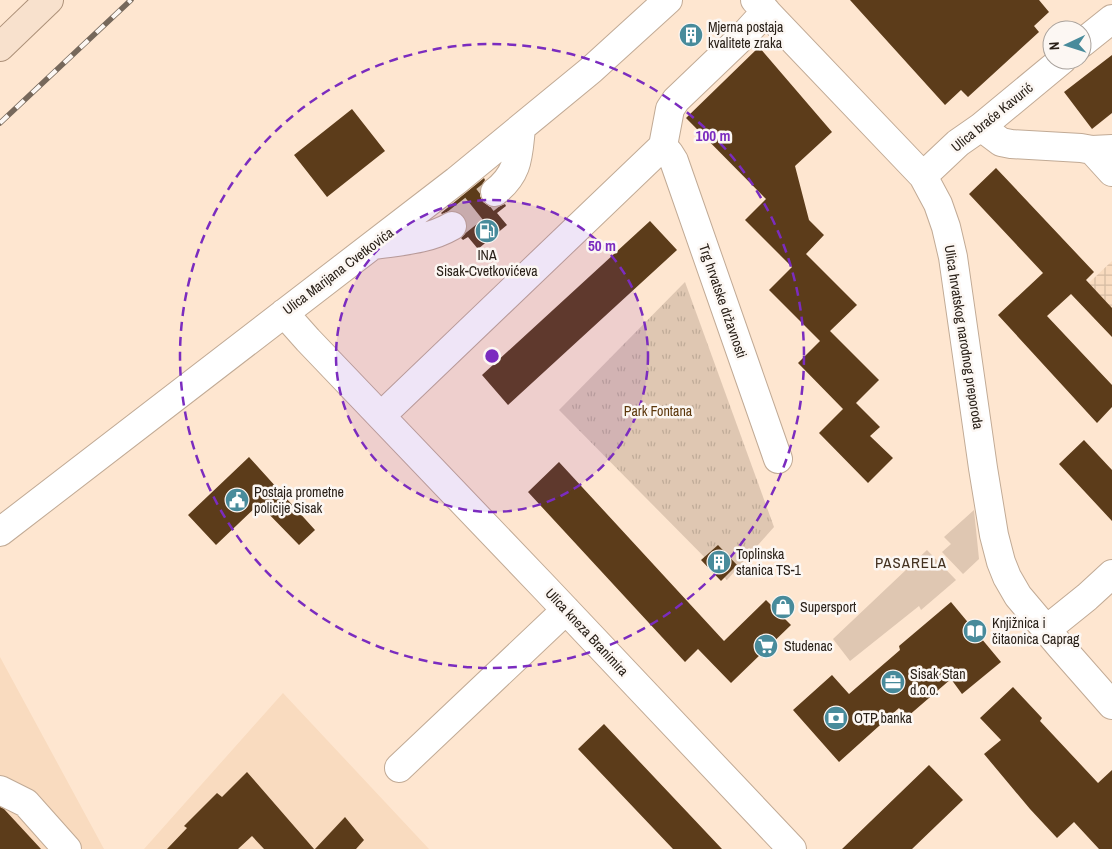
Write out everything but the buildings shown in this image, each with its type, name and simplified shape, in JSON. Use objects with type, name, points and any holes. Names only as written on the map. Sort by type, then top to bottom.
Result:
[{"type":"main road","points":[[0,47],[49,0]]},
{"type":"street","name":"Ulica Marijana Cvetkovića","points":[[0,532],[284,312],[372,246],[520,140],[591,70],[668,0]]},
{"type":"street","points":[[381,416],[663,146],[670,109],[676,100],[746,33],[761,6]]},
{"type":"street","name":"Ulica hrvatskog narodnog preporoda","points":[[761,6],[923,176],[938,204],[953,257],[989,504],[1001,562],[1018,596],[1112,705]]},
{"type":"street","points":[[1092,35],[1112,18]]},
{"type":"street","name":"Ulica braće Kavurić","points":[[923,176],[958,143],[981,127],[1050,70]]},
{"type":"street","points":[[981,127],[1001,142],[1011,144],[1102,150],[1112,172]]},
{"type":"street","points":[[491,187],[508,180],[517,164],[520,140]]},
{"type":"street","name":"Trg hrvatske državnosti","points":[[663,146],[669,152],[674,162],[778,459]]},
{"type":"street","points":[[372,246],[416,239],[448,221]]},
{"type":"street","name":"Ulica kneza Branimira","points":[[284,312],[308,340],[792,849]]},
{"type":"street","points":[[1046,630],[1112,574]]},
{"type":"street","points":[[399,768],[566,610]]},
{"type":"street","points":[[0,790],[26,803],[67,849]]},
{"type":"shaded area","points":[[1112,261],[1112,337],[1074,297]]},
{"type":"shaded area","points":[[0,657],[104,849],[0,849]]},
{"type":"shaded area","points":[[283,693],[429,849],[144,849]]},
{"type":"green space","name":"Park Fontana","points":[[685,282],[774,527],[727,580],[559,410]]},
{"type":"green space","points":[[974,510],[979,559],[963,574],[942,552],[951,544],[944,537]]},
{"type":"green space","points":[[927,550],[956,580],[921,610],[919,606],[850,661],[833,639]]},
{"type":"tunnel","points":[[452,226],[495,192]]},
{"type":"railway","points":[[0,123],[131,0]]},
{"type":"place","name":"Mjerna postaja kvalitete zraka","points":[[691,35]]},
{"type":"place","name":"INA Sisak-Cvetkovićeva","points":[[487,231]]},
{"type":"place","name":"Postaja prometne policije Sisak","points":[[237,500]]},
{"type":"place","name":"Toplinska stanica TS-1","points":[[719,562]]},
{"type":"place","name":"Supersport","points":[[783,607]]},
{"type":"place","name":"Knjižnica i čitaonica Caprag","points":[[975,631]]},
{"type":"place","name":"Studenac","points":[[766,646]]},
{"type":"place","name":"Sisak Stan d.o.o.","points":[[893,682]]},
{"type":"place","name":"OTP banka","points":[[836,718]]},
{"type":"district","name":"PASARELA","points":[[911,562]]}]
